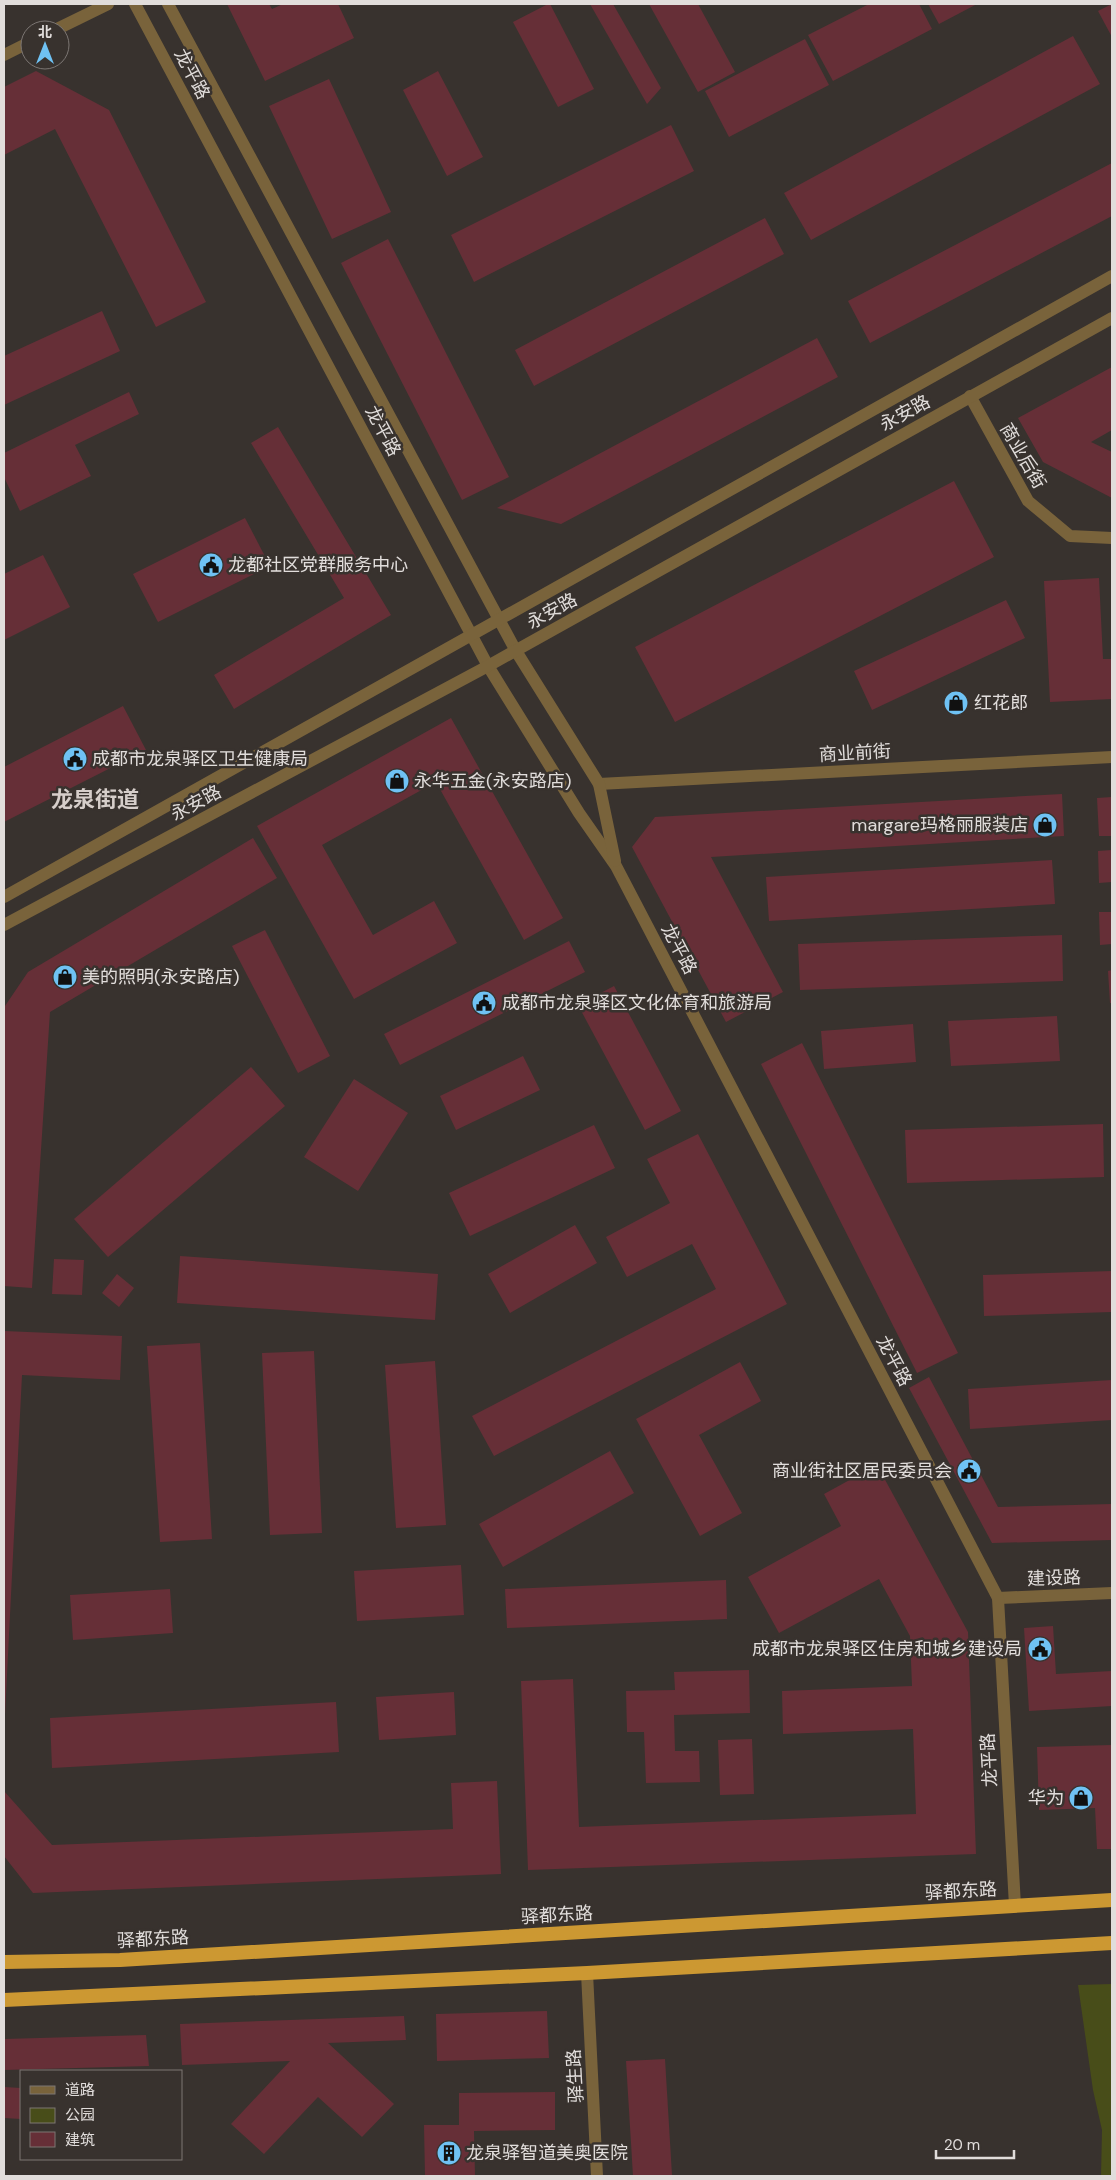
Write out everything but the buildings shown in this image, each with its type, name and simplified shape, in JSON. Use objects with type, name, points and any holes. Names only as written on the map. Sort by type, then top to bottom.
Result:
[{"type":"highway","name":"驿都东路","points":[[4,1962],[130,1960],[1112,1900]]},
{"type":"highway","points":[[4,2000],[587,1973],[1112,1943]]},
{"type":"street","points":[[70,23],[108,4]]},
{"type":"street","name":"龙平路","points":[[135,4],[488,666],[579,813],[616,866],[998,1598],[1015,1906]]},
{"type":"street","name":"龙平路","points":[[168,4],[498,619],[599,784],[616,866]]},
{"type":"street","points":[[4,55],[20,47]]},
{"type":"street","points":[[4,896],[1112,276]]},
{"type":"street","name":"永安路","points":[[4,926],[516,651],[1112,318]]},
{"type":"street","name":"商业后街","points":[[970,396],[1028,501],[1070,536],[1112,538]]},
{"type":"street","name":"商业前街","points":[[599,784],[1112,757]]},
{"type":"street","name":"建设路","points":[[998,1598],[1112,1593]]},
{"type":"street","name":"驿生路","points":[[587,1973],[597,2176]]},
{"type":"green space","points":[[1112,1984],[1112,2176],[1101,2176],[1102,2130],[1093,2090],[1078,1985]]},
{"type":"place","name":"龙都社区党群服务中心","points":[[211,565]]},
{"type":"place","name":"红花郎","points":[[956,703]]},
{"type":"place","name":"成都市龙泉驿区卫生健康局","points":[[75,759]]},
{"type":"place","name":"永华五金(永安路店)","points":[[397,781]]},
{"type":"place","name":"margare玛格丽服装店","points":[[1045,825]]},
{"type":"place","name":"美的照明(永安路店)","points":[[65,977]]},
{"type":"place","name":"成都市龙泉驿区文化体育和旅游局","points":[[484,1003]]},
{"type":"place","name":"商业街社区居民委员会","points":[[969,1471]]},
{"type":"place","name":"成都市龙泉驿区住房和城乡建设局","points":[[1040,1649]]},
{"type":"place","name":"华为","points":[[1081,1798]]},
{"type":"place","name":"龙泉驿智道美奥医院","points":[[449,2153]]},
{"type":"district","name":"龙泉街道","points":[[95,799]]}]
